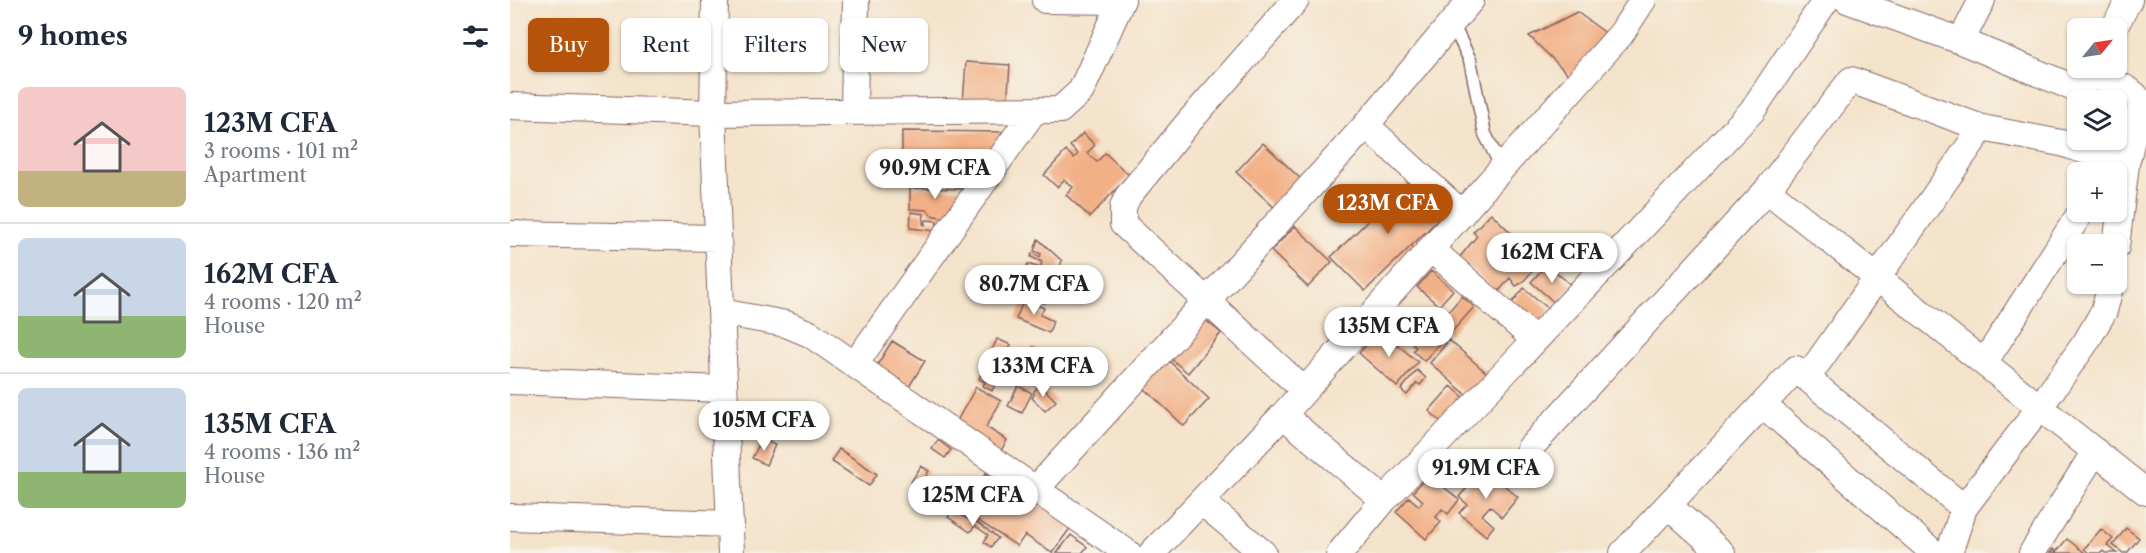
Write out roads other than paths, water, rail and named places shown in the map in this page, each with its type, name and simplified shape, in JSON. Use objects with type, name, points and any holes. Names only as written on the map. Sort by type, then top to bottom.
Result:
[{"type":"street","points":[[715,0],[713,113],[731,553]]},
{"type":"street","points":[[854,112],[856,0]]},
{"type":"street","points":[[510,106],[713,113],[1060,110],[1081,91],[1122,1],[1045,0]]},
{"type":"street","points":[[1296,0],[1188,123],[1128,196],[1123,207],[1123,224],[1304,390]]},
{"type":"street","points":[[1036,489],[1366,125],[1471,0]]},
{"type":"street","points":[[1152,553],[1283,415],[1503,168],[1621,34],[1643,0]]},
{"type":"street","points":[[1340,553],[1384,500],[1752,111],[1826,0]]},
{"type":"street","points":[[1847,0],[1961,41],[2074,88],[2084,84],[2088,78]]},
{"type":"street","points":[[1961,41],[1982,0]]},
{"type":"street","points":[[2119,18],[2129,0]]},
{"type":"street","points":[[2106,78],[2136,94],[2141,103],[2117,162]]},
{"type":"street","points":[[1530,448],[1767,190],[1851,80],[1982,128],[2061,143],[2106,162]]},
{"type":"street","points":[[855,364],[1034,111]]},
{"type":"street","points":[[1366,125],[1462,214]]},
{"type":"street","points":[[1807,378],[1982,128]]},
{"type":"street","points":[[1767,190],[2146,492]]},
{"type":"street","points":[[1984,363],[2075,222]]},
{"type":"street","points":[[510,234],[718,238]]},
{"type":"street","points":[[1431,249],[1535,340]]},
{"type":"street","points":[[1949,553],[1964,508],[2086,342],[2104,311],[2108,294]]},
{"type":"street","points":[[722,312],[786,324],[810,334],[1128,553]]},
{"type":"street","points":[[1623,553],[1796,369],[1964,508]]},
{"type":"street","points":[[510,381],[723,389]]},
{"type":"street","points":[[1763,405],[1934,553]]},
{"type":"street","points":[[1283,415],[1384,500]]},
{"type":"street","points":[[2032,553],[2095,451]]},
{"type":"street","points":[[1202,502],[1263,553]]},
{"type":"street","points":[[1668,506],[1722,553]]},
{"type":"street","points":[[510,517],[731,524]]},
{"type":"lane","points":[[1452,23],[1470,60],[1485,135],[1503,168]]}]
